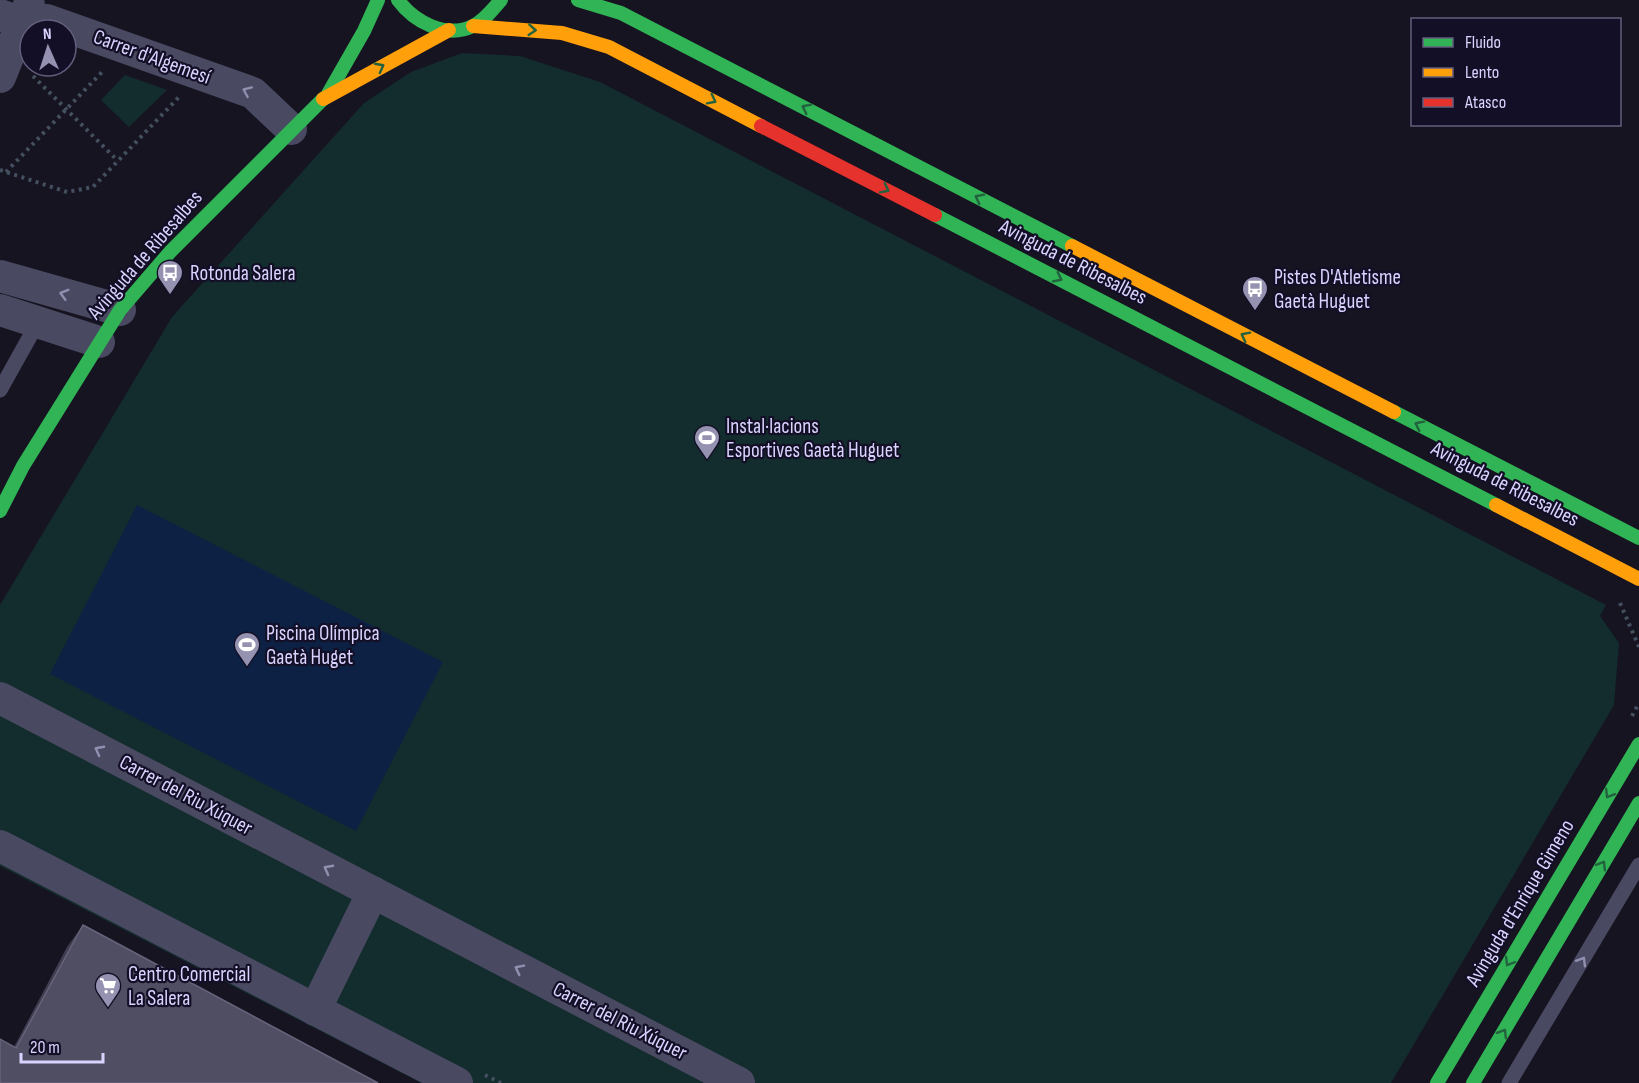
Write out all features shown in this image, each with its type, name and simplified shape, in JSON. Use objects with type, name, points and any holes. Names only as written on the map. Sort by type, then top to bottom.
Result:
[{"type":"street","name":"Avinguda de Ribesalbes","points":[[328,94],[378,0]]},
{"type":"street","points":[[398,0],[421,23],[449,30]]},
{"type":"street","points":[[473,26],[501,0]]},
{"type":"street","name":"Avinguda de Ribesalbes","points":[[578,0],[621,13],[1639,538]]},
{"type":"street","points":[[4,64],[18,13]]},
{"type":"street","name":"Carrer d'Algemesí","points":[[18,13],[47,20],[253,93],[291,129]]},
{"type":"street","name":"Avinguda de Ribesalbes","points":[[0,511],[22,466],[120,310],[170,252],[328,94],[449,30],[473,26],[562,33],[609,47],[1639,579]]},
{"type":"street","points":[[0,276],[120,310]]},
{"type":"street","points":[[0,310],[99,342]]},
{"type":"street","name":"Avinguda de Ribesalbes","points":[[0,489],[22,466]]},
{"type":"street","name":"Carrer del Riu Xúquer","points":[[0,698],[739,1083]]},
{"type":"street","name":"Avinguda d'Enrique Gimeno","points":[[1437,1083],[1639,744]]},
{"type":"street","points":[[1473,1083],[1639,803]]},
{"type":"street","points":[[0,846],[457,1083]]},
{"type":"street","points":[[315,1010],[373,892]]},
{"type":"lane","points":[[0,390],[38,322]]},
{"type":"lane","points":[[1509,1083],[1639,865]]},
{"type":"path","points":[[6,172],[125,47]]},
{"type":"path","points":[[4,64],[66,109],[118,161]]},
{"type":"path","points":[[0,170],[67,192],[93,187],[200,74]]},
{"type":"green space","name":"Instal·lacions Esportives Gaetà Huguet","points":[[462,53],[520,56],[600,82],[1606,605],[1600,616],[1619,643],[1614,705],[1391,1083],[421,1083],[0,866],[0,605],[172,317],[364,103],[411,72]]},
{"type":"green space","points":[[125,75],[167,90],[129,127],[101,100]]},
{"type":"water","name":"Piscina Olímpica Gaetà Huget","points":[[137,505],[443,662],[356,831],[50,674]]},
{"type":"building","name":"Centro Comercial La Salera","points":[[83,925],[378,1083],[0,1083],[0,1039],[16,1048]]},
{"type":"traffic: fast","points":[[328,94],[364,31],[378,0]]},
{"type":"traffic: fast","points":[[398,0],[422,21],[431,26],[452,31],[463,30],[477,24],[501,0]]},
{"type":"traffic: fast","points":[[578,0],[621,13],[1072,246]]},
{"type":"traffic: fast","points":[[0,511],[23,466],[120,310],[170,252],[323,99]]},
{"type":"traffic: fast","points":[[935,215],[1496,505]]},
{"type":"traffic: fast","points":[[1394,412],[1639,538]]},
{"type":"traffic: fast","points":[[1437,1083],[1639,744]]},
{"type":"traffic: fast","points":[[1473,1083],[1639,803]]},
{"type":"traffic: slow","points":[[473,26],[562,33],[609,47],[761,126]]},
{"type":"traffic: slow","points":[[323,99],[449,30]]},
{"type":"traffic: slow","points":[[1072,246],[1394,412]]},
{"type":"traffic: slow","points":[[1496,505],[1639,579]]},
{"type":"traffic: jam","points":[[761,126],[935,215]]},
{"type":"place","name":"Rotonda Salera","points":[[170,296]]},
{"type":"place","name":"Pistes D'Atletisme Gaetà Huguet","points":[[1255,312]]},
{"type":"place","name":"Instal·lacions Esportives Gaetà Huguet","points":[[707,461]]},
{"type":"place","name":"Piscina Olímpica Gaetà Huget","points":[[247,668]]},
{"type":"place","name":"Centro Comercial La Salera","points":[[108,1009]]}]
